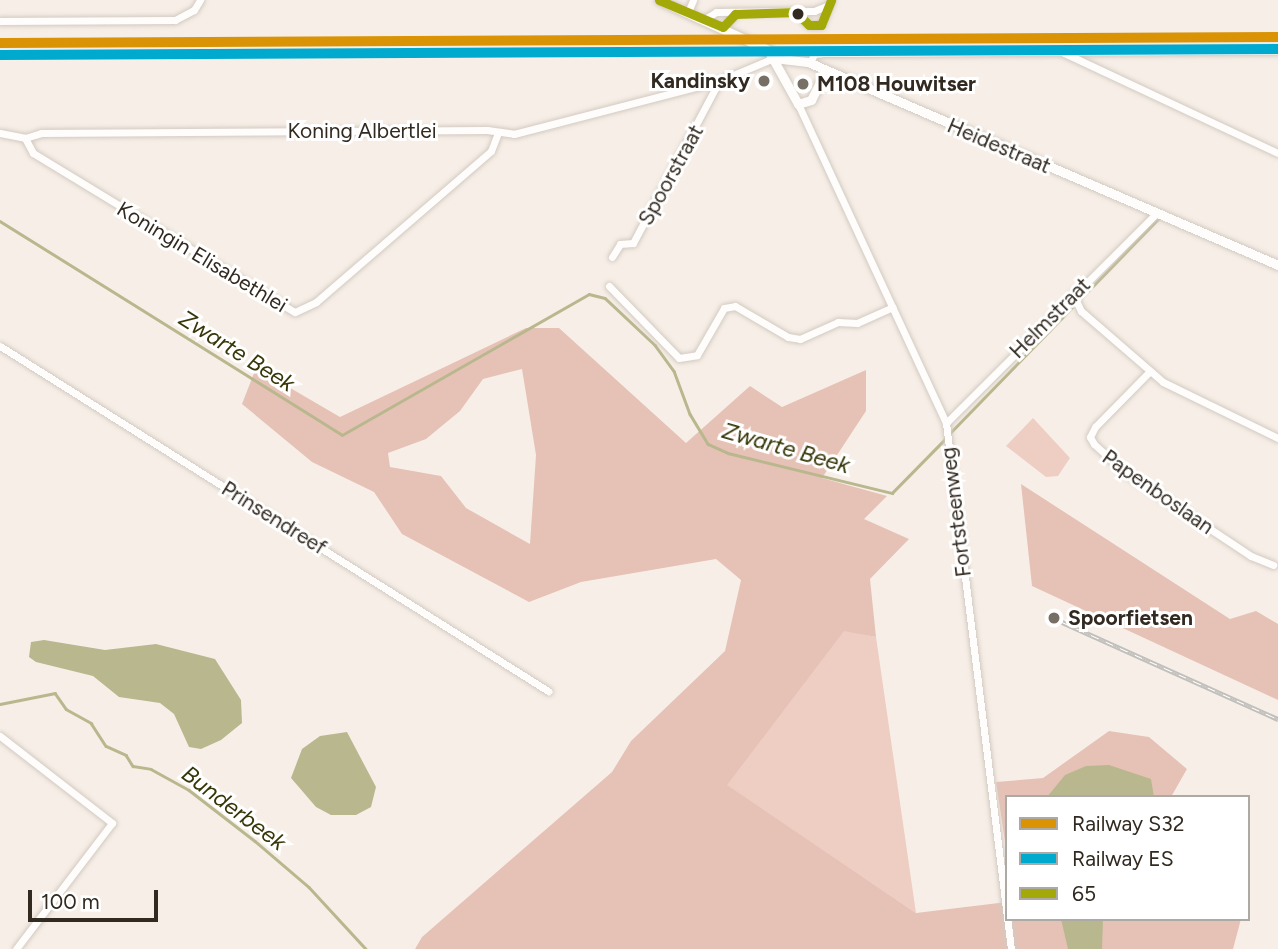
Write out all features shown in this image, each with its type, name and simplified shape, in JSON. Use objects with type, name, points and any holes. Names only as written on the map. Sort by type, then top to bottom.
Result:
[{"type":"street","points":[[0,21],[175,20],[194,10],[200,0]]},
{"type":"street","points":[[659,0],[723,26],[774,58]]},
{"type":"street","points":[[688,12],[693,0]]},
{"type":"street","points":[[814,11],[816,0]]},
{"type":"street","points":[[705,19],[716,12],[735,14],[814,11],[830,3]]},
{"type":"street","points":[[796,12],[809,25],[821,25],[830,3]]},
{"type":"street","points":[[723,26],[735,14]]},
{"type":"street","points":[[1062,51],[1278,153]]},
{"type":"street","points":[[810,63],[814,54],[823,53],[1278,51]]},
{"type":"street","points":[[719,81],[774,58]]},
{"type":"street","name":"Heidestraat","points":[[774,58],[810,63],[1278,265]]},
{"type":"street","name":"Fortsteenweg","points":[[774,58],[798,104],[946,423],[1005,908]]},
{"type":"street","points":[[798,104],[811,100],[826,71]]},
{"type":"street","name":"Koning Albertlei","points":[[0,133],[25,138],[41,133],[529,131],[719,81]]},
{"type":"street","name":"Spoorstraat","points":[[612,257],[620,244],[633,243],[719,81]]},
{"type":"street","name":"Koningin Elisabethlei","points":[[25,138],[42,159],[295,312],[316,302],[491,151],[498,133]]},
{"type":"street","name":"Helmstraat","points":[[946,423],[1156,214]]},
{"type":"street","points":[[609,286],[679,358],[698,355],[724,309],[735,306],[788,337],[800,339],[838,322],[857,323],[893,307]]},
{"type":"street","points":[[1073,294],[1081,311],[1150,371],[1278,438]]},
{"type":"street","name":"Prinsendreef","points":[[0,346],[548,691]]},
{"type":"street","name":"Papenboslaan","points":[[1150,371],[1094,427],[1090,438],[1126,473],[1251,556],[1273,565]]},
{"type":"street","points":[[0,736],[113,822],[16,949]]},
{"type":"street","name":"Fortsteenweg","points":[[1007,921],[1010,949]]},
{"type":"shaded area","points":[[526,328],[559,328],[686,443],[750,386],[782,407],[866,370],[866,411],[822,478],[887,496],[864,519],[909,539],[870,579],[876,637],[844,631],[727,785],[916,913],[1005,902],[1005,921],[1240,921],[1233,949],[415,949],[422,937],[612,772],[631,741],[725,651],[741,580],[716,559],[581,582],[529,602],[402,534],[374,492],[312,462],[242,404],[256,368],[340,417]],"holes":[[[522,369],[536,455],[530,544],[466,508],[441,476],[390,467],[388,453],[426,439],[460,411],[483,379]]]},
{"type":"shaded area","points":[[1033,418],[1070,458],[1058,476],[1046,477],[1006,446]]},
{"type":"shaded area","points":[[1021,484],[1230,619],[1256,611],[1278,624],[1278,700],[1032,586]]},
{"type":"shaded area","points":[[844,630],[876,637],[916,913],[726,785]]},
{"type":"shaded area","points":[[44,640],[105,650],[156,644],[215,659],[241,700],[242,723],[221,740],[201,749],[189,747],[174,714],[160,703],[119,697],[93,676],[36,662],[29,657],[31,642]]},
{"type":"shaded area","points":[[1109,731],[1149,737],[1187,769],[1172,795],[1005,795],[1005,842],[996,782],[1043,778]]},
{"type":"shaded area","points":[[347,732],[376,787],[371,807],[356,815],[331,815],[316,807],[291,778],[302,749],[320,736]]},
{"type":"shaded area","points":[[1109,765],[1151,779],[1154,795],[1049,795],[1065,775],[1086,766]]},
{"type":"shaded area","points":[[1061,921],[1103,921],[1102,949],[1068,949]]},
{"type":"waterway","name":"Zwarte Beek","points":[[949,434],[1159,218]]},
{"type":"waterway","name":"Zwarte Beek","points":[[0,221],[342,435],[589,294],[605,298],[655,345],[674,371],[690,414],[708,444],[728,453],[892,493],[945,439]]},
{"type":"waterway","name":"Bunderbeek","points":[[0,704],[55,693],[66,709],[91,723],[106,746],[126,755],[133,766],[151,769],[189,790],[255,841],[309,887],[366,949]]},
{"type":"railway","points":[[1062,622],[1278,719]]},
{"type":"rail line","name":"S32","points":[[0,43],[1278,37]]},
{"type":"rail line","name":"ES","points":[[0,55],[1278,49]]},
{"type":"transit line","name":"65","points":[[659,0],[723,27],[735,14],[796,12]]},
{"type":"transit line","name":"65","points":[[796,12],[809,25],[821,25],[831,0]]},
{"type":"place","name":"Kandinsky","points":[[764,81]]},
{"type":"place","name":"M108 Houwitser","points":[[803,84]]},
{"type":"place","name":"Spoorfietsen","points":[[1054,618]]}]
